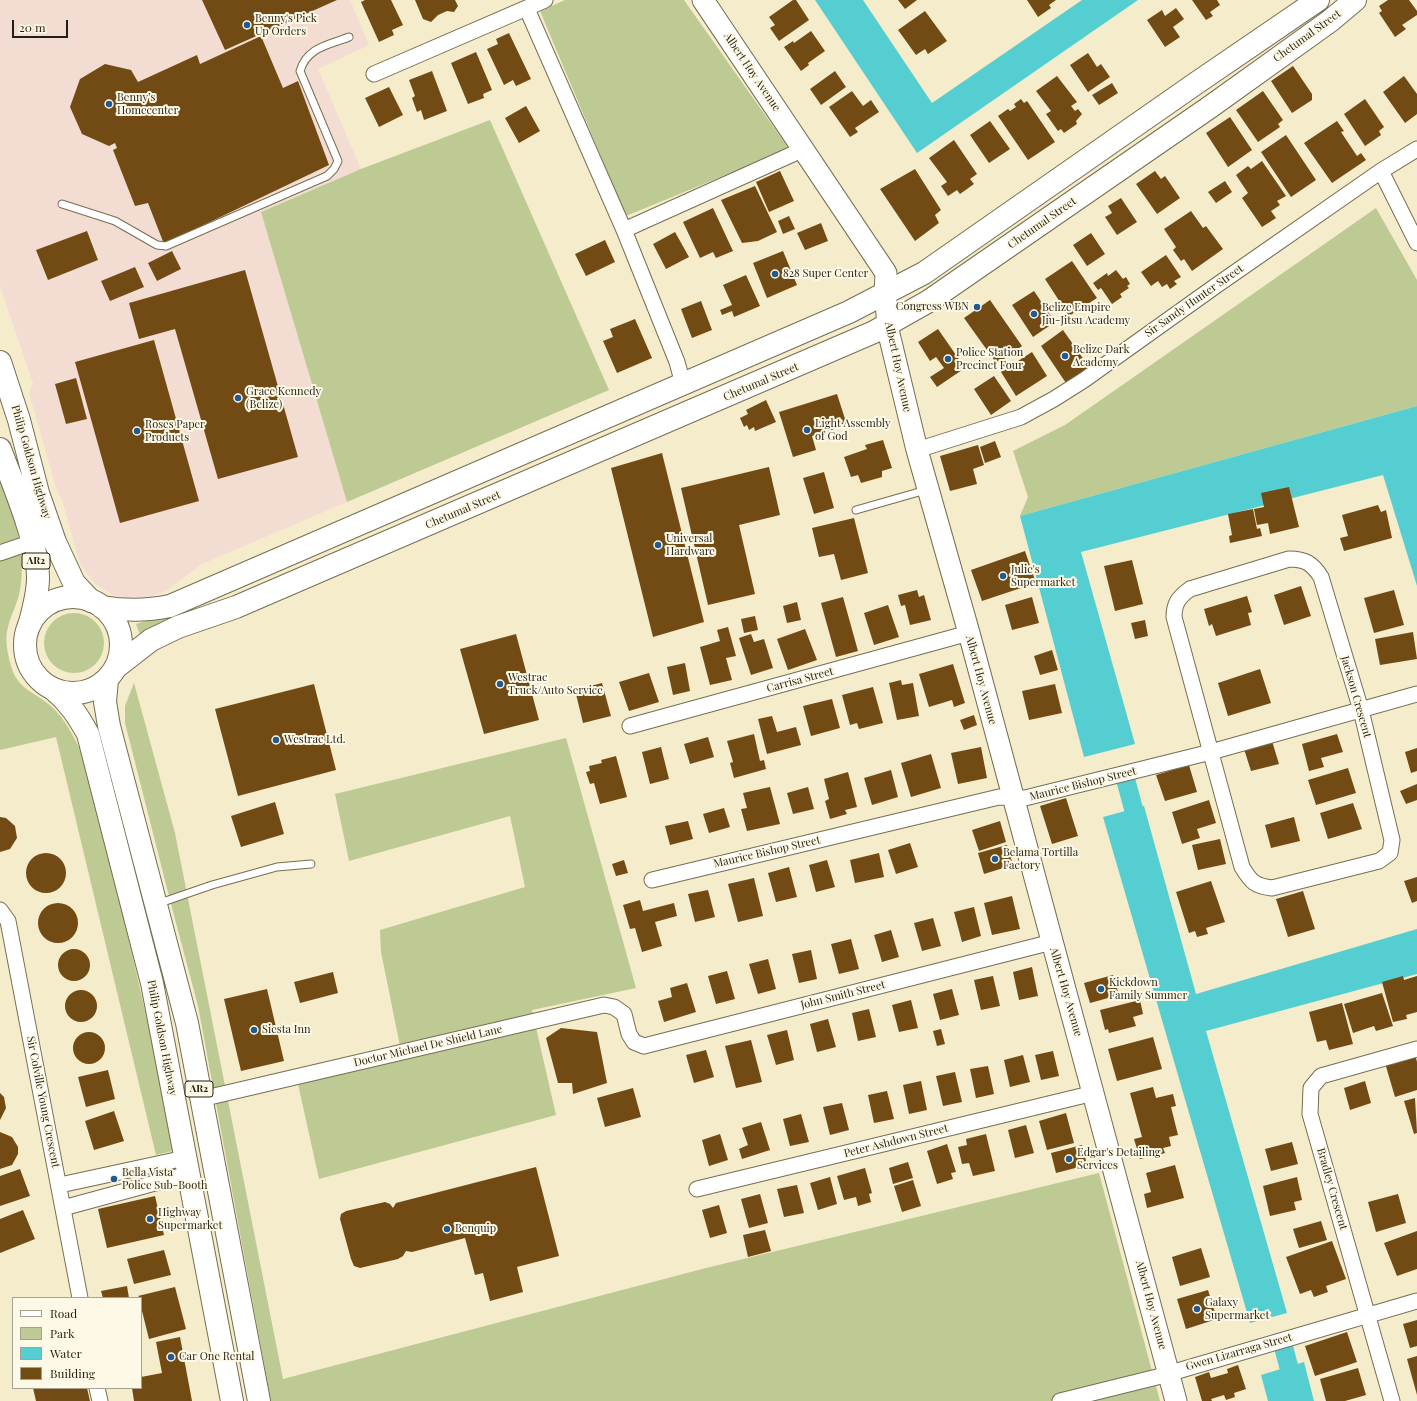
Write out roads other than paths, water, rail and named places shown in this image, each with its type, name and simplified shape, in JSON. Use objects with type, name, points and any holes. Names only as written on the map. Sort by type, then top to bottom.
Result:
[{"type":"main road","name":"Chetumal Street","points":[[111,674],[151,640],[178,627],[236,607],[490,499],[848,344],[888,324],[930,301],[1210,107],[1330,21],[1354,0]]},
{"type":"main road","name":"Chetumal Street","points":[[97,604],[128,611],[148,611],[170,606],[849,312],[924,273],[1072,169],[1317,1]]},
{"type":"main road","points":[[1317,1],[1330,21]]},
{"type":"main road","points":[[1195,84],[1210,107]]},
{"type":"main road","points":[[1072,169],[1087,192]]},
{"type":"main road","name":"Philip Goldson Highway","points":[[0,362],[19,420],[38,492],[64,563],[74,583],[97,604]]},
{"type":"main road","name":"Philip Goldson Highway","points":[[0,449],[32,542],[38,578],[36,599],[28,626]]},
{"type":"main road","points":[[479,472],[490,499]]},
{"type":"main road","points":[[73,597],[97,604],[113,620],[120,635],[120,652],[111,674],[91,690],[81,693],[62,692],[53,689],[38,678],[28,662],[25,644],[28,626],[39,611],[55,601],[73,597]]},
{"type":"main road","name":"AR2","points":[[111,674],[105,702],[109,726],[187,1023],[259,1401]]},
{"type":"main road","name":"Philip Goldson Highway","points":[[53,689],[66,700],[79,716],[88,734],[152,983],[232,1401]]},
{"type":"street","points":[[374,74],[545,0]]},
{"type":"street","name":"Albert Hoy Avenue","points":[[703,0],[886,274],[885,294],[889,334],[917,450],[969,633],[1012,798],[1094,1093],[1176,1401]]},
{"type":"street","points":[[526,9],[624,230],[677,362],[683,384]]},
{"type":"street","name":"Sir Sandy Hunter Street","points":[[917,450],[1021,417],[1054,400],[1381,171],[1417,149]]},
{"type":"street","points":[[624,230],[804,150]]},
{"type":"street","points":[[1381,171],[1417,243]]},
{"type":"street","points":[[0,553],[32,542]]},
{"type":"street","name":"Jackson Crescent","points":[[1290,559],[1302,559],[1313,566],[1321,576],[1361,710],[1392,840],[1390,853],[1379,861],[1272,888],[1259,886],[1249,879],[1242,867],[1211,752],[1174,617],[1174,606],[1180,596],[1190,589],[1290,559]]},
{"type":"street","name":"Carrisa Street","points":[[630,726],[969,633]]},
{"type":"street","name":"Maurice Bishop Street","points":[[652,880],[1000,797],[1025,798],[1211,752],[1417,694]]},
{"type":"street","name":"Sir Colville Young Crescent","points":[[0,910],[8,921],[60,1185],[80,1297]]},
{"type":"street","name":"John Smith Street","points":[[634,1042],[644,1046],[1052,942]]},
{"type":"street","name":"Doctor Michael De Shield Lane","points":[[201,1099],[604,1005],[614,1006],[624,1014],[629,1034],[634,1042]]},
{"type":"street","name":"Bradley Crescent","points":[[1392,1401],[1369,1316],[1310,1114],[1311,1088],[1321,1076],[1417,1048]]},
{"type":"street","name":"Peter Ashdown Street","points":[[697,1189],[1094,1093]]},
{"type":"street","points":[[60,1185],[187,1166]]},
{"type":"street","points":[[63,1208],[187,1166]]},
{"type":"street","name":"Gwen Lizarraga Street","points":[[1060,1401],[1157,1377],[1168,1372],[1417,1302]]},
{"type":"street","points":[[97,1389],[100,1401]]},
{"type":"lane","points":[[62,204],[115,221],[157,245],[166,246],[326,176],[334,169],[338,161],[300,71],[303,62],[310,53],[350,37]]},
{"type":"lane","points":[[856,510],[928,489]]},
{"type":"lane","points":[[156,904],[212,885],[277,867],[311,864]]},
{"type":"water","points":[[815,0],[863,0],[932,103],[1082,0],[1138,0],[917,153]]},
{"type":"water","points":[[1417,406],[1417,586],[1383,475],[1081,552],[1135,744],[1084,757],[1020,516]]},
{"type":"water","points":[[1144,806],[1196,994],[1417,929],[1417,974],[1206,1031],[1287,1313],[1250,1323],[1103,817]]},
{"type":"water","points":[[1304,1362],[1314,1401],[1268,1401],[1261,1375]]},
{"type":"waterway","points":[[1126,781],[1140,833]]},
{"type":"waterway","points":[[1284,1349],[1298,1401]]},
{"type":"place","name":"Benny's Pick Up Orders","points":[[247,25]]},
{"type":"place","name":"Benny’s Homecenter","points":[[109,104]]},
{"type":"place","name":"828 Super Center","points":[[775,274]]},
{"type":"place","name":"Congress WBN","points":[[977,307]]},
{"type":"place","name":"Belize Empire Jiu-Jitsu Academy","points":[[1034,314]]},
{"type":"place","name":"Belize Dark Academy","points":[[1065,356]]},
{"type":"place","name":"Police Station Precinct Four","points":[[948,359]]},
{"type":"place","name":"Grace Kennedy (Belize)","points":[[238,398]]},
{"type":"place","name":"Light Assembly of God","points":[[807,430]]},
{"type":"place","name":"Roses Paper Products","points":[[137,431]]},
{"type":"place","name":"Universal Hardware","points":[[658,545]]},
{"type":"place","name":"Julie's Supermarket","points":[[1003,576]]},
{"type":"place","name":"Westrac Truck/Auto Service","points":[[500,684]]},
{"type":"place","name":"Westrac Ltd.","points":[[276,740]]},
{"type":"place","name":"Belama Tortilla Factory","points":[[995,859]]},
{"type":"place","name":"Kickdown Family Summer","points":[[1101,989]]},
{"type":"place","name":"Siesta Inn","points":[[254,1030]]},
{"type":"place","name":"Edgar's Detailing Services","points":[[1069,1159]]},
{"type":"place","name":"Bella Vista Police Sub-Booth","points":[[114,1179]]},
{"type":"place","name":"Highway Supermarket","points":[[150,1219]]},
{"type":"place","name":"Benquip","points":[[447,1229]]},
{"type":"place","name":"Galaxy Supermarket","points":[[1197,1309]]},
{"type":"place","name":"Car One Rental","points":[[171,1357]]}]
